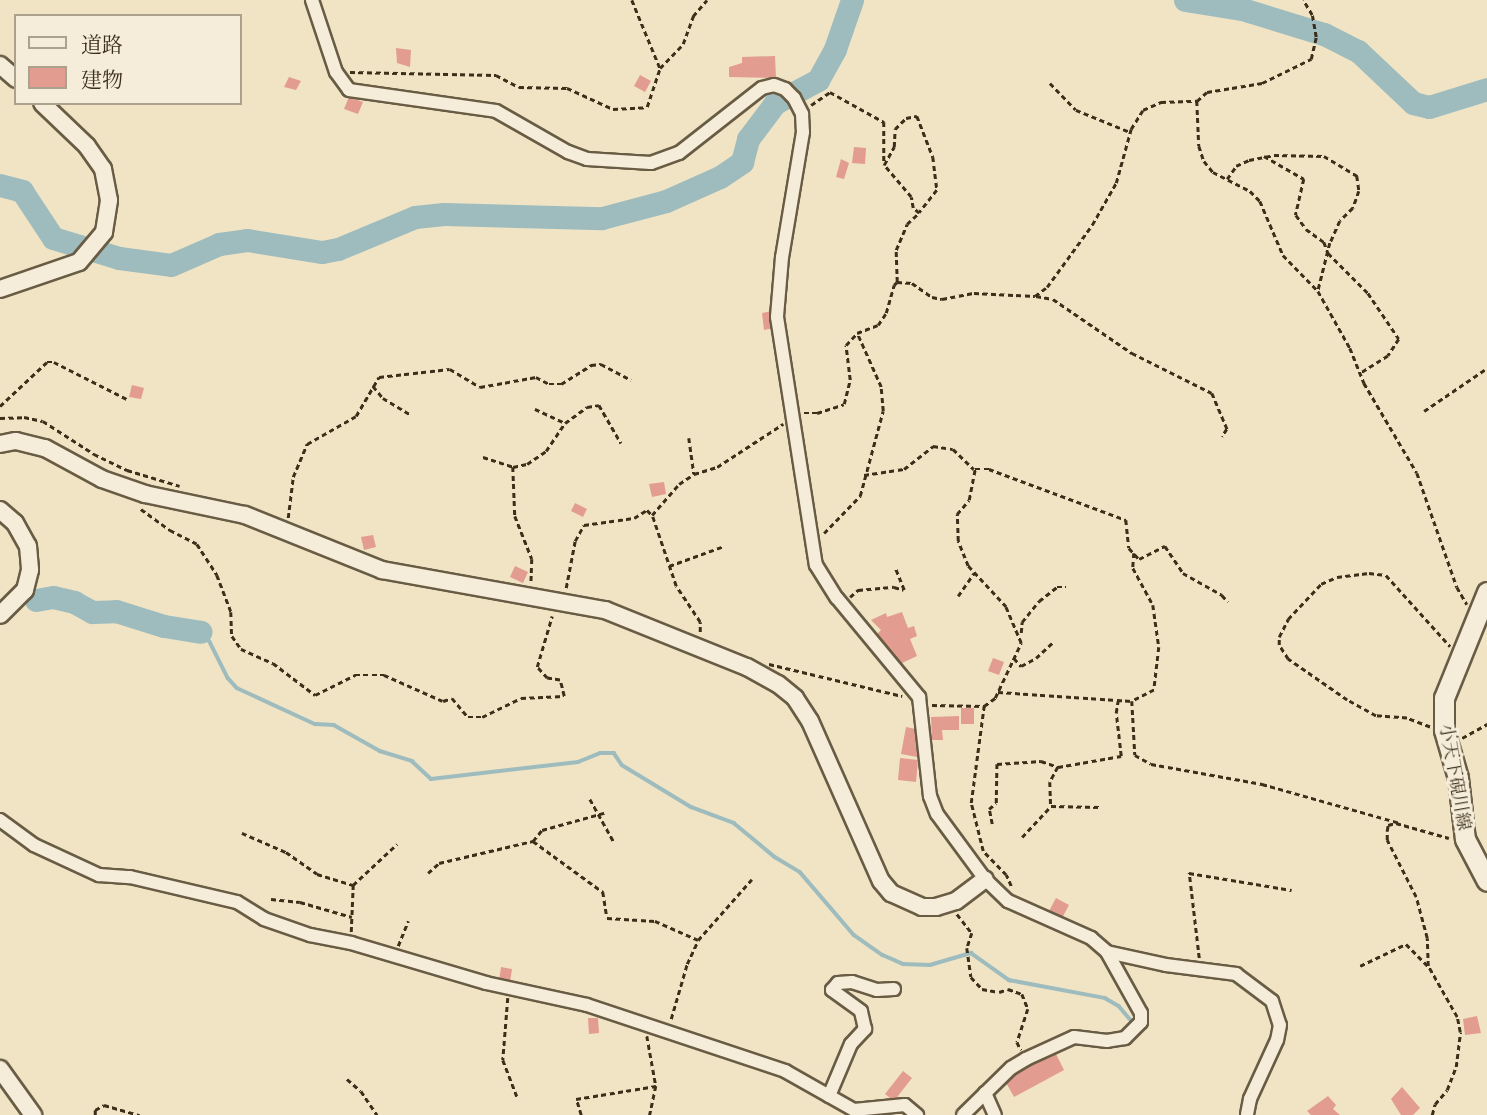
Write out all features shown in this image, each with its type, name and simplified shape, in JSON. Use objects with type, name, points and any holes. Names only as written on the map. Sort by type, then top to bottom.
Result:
[{"type":"main road","name":"小天下硯川線","points":[[1487,592],[1462,660],[1444,698],[1447,737],[1458,778],[1465,839],[1487,881]]},
{"type":"street","points":[[312,0],[336,72],[349,90],[496,111],[568,152],[587,159],[651,163],[679,153],[762,88],[774,85],[792,97],[803,123],[801,152],[777,294],[791,415],[816,565],[841,603],[920,701],[930,796],[937,814],[985,879],[1008,901],[1091,939],[1107,952],[1141,1013],[1141,1022],[1134,1033],[1125,1038],[1107,1041],[1074,1037],[1026,1059],[1011,1068],[963,1115]]},
{"type":"street","points":[[0,65],[14,77]]},
{"type":"street","points":[[0,289],[58,272],[92,249],[104,232],[109,200],[103,169],[87,146],[44,105]]},
{"type":"street","points":[[0,444],[16,441],[45,448],[102,479],[145,494],[245,515],[382,570],[605,610],[747,667],[778,684],[795,698],[810,721],[886,887],[905,902],[922,907],[949,903],[985,879]]},
{"type":"street","points":[[0,510],[15,523],[28,546],[30,570],[25,590],[0,615]]},
{"type":"street","points":[[0,820],[34,845],[99,874],[130,877],[237,902],[264,919],[310,935],[351,943],[509,988],[587,1004],[785,1071],[809,1082],[854,1110],[905,1105],[917,1115]]},
{"type":"street","points":[[1107,952],[1166,965],[1236,974],[1272,1001],[1277,1009],[1280,1025],[1277,1040],[1250,1099],[1247,1115]]},
{"type":"street","points":[[829,1096],[851,1044],[865,1029],[861,1011],[832,990],[838,983],[852,982],[877,990],[894,989]]},
{"type":"street","points":[[0,1069],[33,1115]]},
{"type":"street","points":[[985,1093],[995,1115]]},
{"type":"path","points":[[632,0],[660,68]]},
{"type":"path","points":[[336,72],[496,75],[519,87],[567,88],[613,109],[647,107],[660,68],[683,44],[693,16],[707,0]]},
{"type":"path","points":[[1035,296],[1047,287],[1092,225],[1116,183],[1130,132],[1143,110],[1161,102],[1197,101],[1207,92],[1262,83],[1311,59],[1316,37],[1312,15],[1303,0]]},
{"type":"path","points":[[1050,83],[1076,110],[1130,132]]},
{"type":"path","points":[[792,97],[809,106],[830,92],[884,122],[884,165],[911,197],[913,208],[919,214]]},
{"type":"path","points":[[1197,101],[1199,146],[1204,161],[1213,172],[1251,191],[1260,201],[1283,255],[1318,291],[1417,473],[1465,603],[1480,612]]},
{"type":"path","points":[[652,515],[679,484],[694,474],[717,467],[791,415],[817,414],[844,404],[850,380],[845,350],[857,332],[877,325],[886,313],[897,282],[896,250],[907,224],[919,214],[937,190],[933,157],[917,116],[906,118],[895,129],[894,147],[884,165]]},
{"type":"path","points":[[1227,179],[1236,166],[1265,156],[1324,156],[1357,176],[1359,191],[1353,208],[1340,221],[1318,291]]},
{"type":"path","points":[[1265,156],[1304,179],[1296,215],[1306,229],[1324,242],[1328,253],[1368,293],[1399,339],[1388,356],[1361,374]]},
{"type":"path","points":[[897,282],[912,283],[932,297],[942,299],[974,293],[1053,299],[1132,353],[1212,393],[1227,429],[1222,437]]},
{"type":"path","points":[[811,544],[820,541],[826,527],[860,496],[883,411],[881,387],[857,332]]},
{"type":"path","points":[[0,406],[47,362],[54,362],[127,399]]},
{"type":"path","points":[[288,532],[288,507],[293,477],[307,444],[356,416],[379,377],[450,369],[480,387],[536,377],[549,384],[561,384],[591,365],[601,364],[631,380]]},
{"type":"path","points":[[1424,411],[1487,368]]},
{"type":"path","points":[[373,386],[383,398],[410,414]]},
{"type":"path","points":[[483,457],[513,467],[527,464],[546,450],[565,423],[587,407],[599,405],[621,443]]},
{"type":"path","points":[[535,409],[565,423]]},
{"type":"path","points":[[0,418],[43,421],[94,454],[127,471],[184,489],[190,503]]},
{"type":"path","points":[[689,438],[694,474]]},
{"type":"path","points":[[864,475],[904,469],[933,446],[953,449],[975,469],[989,469],[1126,520],[1129,548],[1139,559],[1165,546],[1183,573],[1222,595],[1228,602]]},
{"type":"path","points":[[513,467],[514,516],[532,559],[530,597]]},
{"type":"path","points":[[975,469],[969,500],[957,514],[958,541],[974,572],[1006,607],[1020,637]]},
{"type":"path","points":[[145,494],[139,508],[170,530],[197,544],[217,575],[231,612],[232,636],[241,649],[274,663],[315,695],[355,674],[384,675],[443,701],[452,698],[468,718],[482,717],[521,698],[564,696],[560,680],[547,678],[537,667],[557,601],[565,593],[575,541],[584,525],[634,518],[647,510],[652,515],[676,586],[702,627],[696,646]]},
{"type":"path","points":[[669,566],[724,546]]},
{"type":"path","points":[[998,692],[1132,701],[1154,691],[1159,647],[1153,605],[1133,568],[1134,553]]},
{"type":"path","points":[[841,603],[858,590],[894,587],[904,590],[895,568]]},
{"type":"path","points":[[958,596],[974,572]]},
{"type":"path","points":[[1462,660],[1386,575],[1369,573],[1338,577],[1321,584],[1289,619],[1279,637],[1279,645],[1288,659],[1347,700],[1376,716],[1407,718],[1447,737],[1487,724]]},
{"type":"path","points":[[747,667],[775,663],[895,696],[920,701],[984,706],[995,698],[1014,658],[1022,622],[1039,601],[1057,587],[1066,587]]},
{"type":"path","points":[[1014,658],[1021,666],[1036,658],[1054,641]]},
{"type":"path","points":[[992,824],[989,809],[996,803],[997,764],[1041,761],[1058,767],[1121,756],[1116,713],[1118,701]]},
{"type":"path","points":[[1132,701],[1135,755],[1151,764],[1262,784],[1459,841],[1465,839]]},
{"type":"path","points":[[984,706],[971,803],[983,850],[1006,875],[1018,906]]},
{"type":"path","points":[[1022,837],[1051,806],[1050,782],[1058,767]]},
{"type":"path","points":[[590,799],[601,814],[614,842]]},
{"type":"path","points":[[1051,806],[1099,807]]},
{"type":"path","points":[[428,873],[439,863],[533,841],[542,830],[607,812]]},
{"type":"path","points":[[1400,823],[1388,825],[1387,840],[1416,897],[1427,938],[1428,966]]},
{"type":"path","points":[[242,833],[286,852],[317,874],[353,885]]},
{"type":"path","points":[[533,841],[603,892],[607,918],[656,921],[698,940]]},
{"type":"path","points":[[351,943],[353,885],[397,844]]},
{"type":"path","points":[[1201,969],[1189,873],[1292,890]]},
{"type":"path","points":[[667,1032],[687,964],[698,940],[752,879]]},
{"type":"path","points":[[271,899],[300,902],[352,917]]},
{"type":"path","points":[[949,903],[972,933],[967,948],[971,977],[982,989],[999,992],[1008,989],[1022,994],[1028,1009],[1017,1042],[1026,1059]]},
{"type":"path","points":[[394,956],[408,921]]},
{"type":"path","points":[[1360,967],[1406,944],[1428,966],[1457,1017],[1460,1032],[1456,1067],[1432,1115]]},
{"type":"path","points":[[509,988],[503,1060],[518,1099]]},
{"type":"path","points":[[649,1026],[647,1037],[656,1086],[650,1115]]},
{"type":"path","points":[[347,1079],[361,1091],[377,1115]]},
{"type":"path","points":[[580,1115],[576,1099],[656,1086]]},
{"type":"path","points":[[95,1115],[95,1110],[104,1105],[140,1115]]},
{"type":"building","points":[[396,48],[411,50],[410,67],[397,63]]},
{"type":"building","points":[[775,56],[776,78],[729,77],[729,67],[742,63],[742,57]]},
{"type":"building","points":[[640,75],[651,81],[645,92],[634,86]]},
{"type":"building","points":[[289,77],[301,81],[296,90],[284,87]]},
{"type":"building","points":[[349,97],[363,102],[358,114],[344,109]]},
{"type":"building","points":[[854,147],[866,148],[865,164],[852,163]]},
{"type":"building","points":[[841,159],[849,163],[844,179],[836,177]]},
{"type":"building","points":[[772,311],[774,328],[764,330],[762,313]]},
{"type":"building","points":[[132,385],[144,388],[141,399],[129,397]]},
{"type":"building","points":[[664,482],[666,494],[652,497],[649,484]]},
{"type":"building","points":[[575,503],[587,509],[583,517],[571,511]]},
{"type":"building","points":[[373,535],[376,547],[364,550],[361,537]]},
{"type":"building","points":[[515,566],[528,572],[523,583],[510,577]]},
{"type":"building","points":[[902,612],[908,628],[914,626],[917,636],[910,639],[917,656],[902,663],[875,636],[881,630],[871,620],[886,613],[887,617]]},
{"type":"building","points":[[993,658],[1004,662],[999,675],[988,671]]},
{"type":"building","points":[[961,708],[974,708],[974,724],[961,724]]},
{"type":"building","points":[[959,716],[959,730],[942,730],[943,740],[932,740],[931,717]]},
{"type":"building","points":[[906,727],[921,730],[917,757],[901,754]]},
{"type":"building","points":[[900,758],[918,760],[916,782],[898,780]]},
{"type":"building","points":[[1056,898],[1069,905],[1061,920],[1048,913]]},
{"type":"building","points":[[501,967],[512,969],[510,982],[499,981]]},
{"type":"building","points":[[1477,1016],[1481,1033],[1465,1035],[1463,1019]]},
{"type":"building","points":[[588,1018],[598,1018],[599,1033],[589,1034]]},
{"type":"building","points":[[1055,1052],[1064,1070],[1014,1097],[1004,1079]]},
{"type":"building","points":[[903,1071],[912,1078],[894,1101],[885,1094]]},
{"type":"building","points":[[1402,1087],[1420,1108],[1413,1115],[1401,1115],[1391,1099]]},
{"type":"building","points":[[1328,1096],[1336,1105],[1333,1109],[1340,1115],[1311,1115],[1307,1111]]},
{"type":"waterway","points":[[0,185],[22,191],[53,238],[119,258],[171,265],[219,244],[247,240],[322,252],[338,249],[415,217],[444,214],[602,218],[666,201],[720,177],[742,162],[748,139],[775,103],[818,80],[835,49],[852,0]]},
{"type":"waterway","points":[[1185,0],[1242,9],[1324,34],[1358,51],[1413,103],[1429,107],[1487,89]]},
{"type":"waterway","points":[[36,600],[53,597],[74,602],[92,612],[116,611],[164,626],[201,632]]},
{"type":"waterway","points":[[201,632],[210,642],[228,678],[237,688],[315,724],[334,725],[380,751],[412,761],[431,779],[578,762],[600,753],[614,753],[622,765],[691,807],[734,823],[775,857],[800,872],[854,935],[883,955],[903,964],[930,965],[971,953],[1009,980],[1105,998],[1119,1006],[1130,1019]]}]
